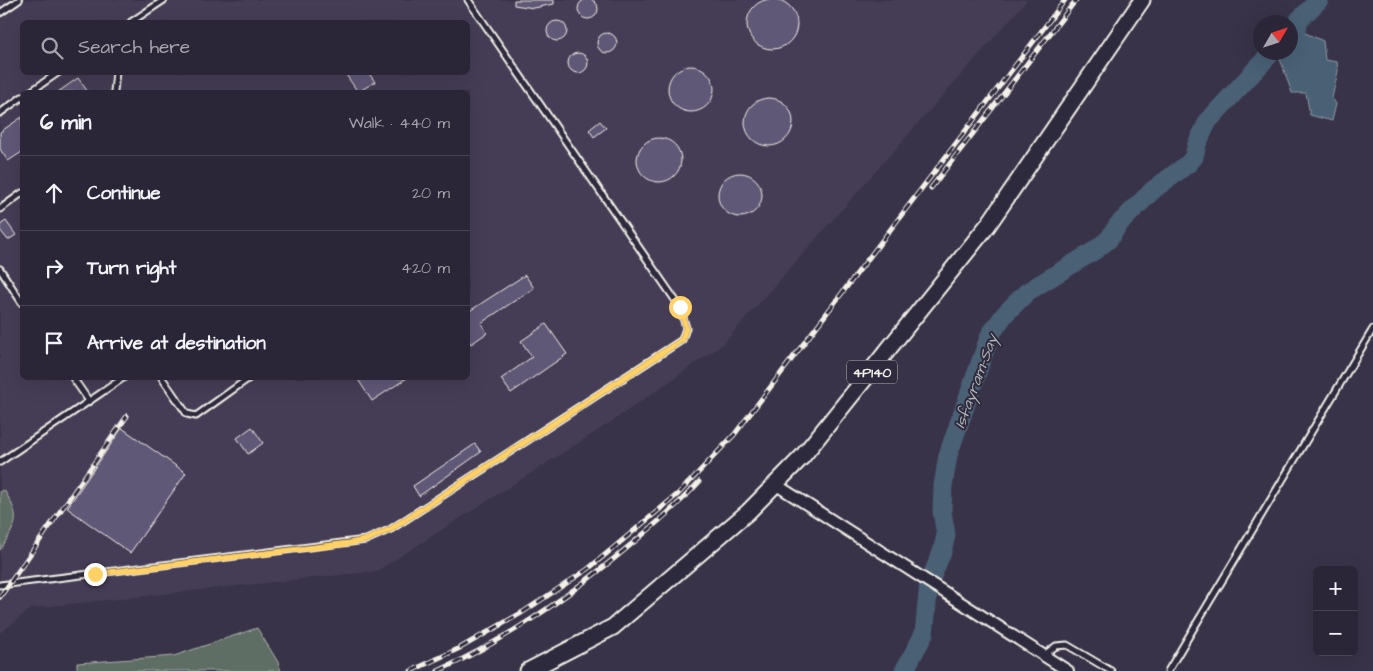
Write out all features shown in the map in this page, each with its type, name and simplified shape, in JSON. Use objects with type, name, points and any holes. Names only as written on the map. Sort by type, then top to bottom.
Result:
[{"type":"main road","name":"4P140","points":[[528,671],[613,627],[748,512],[814,442],[988,225],[1142,0]]},
{"type":"street","points":[[775,484],[962,606],[1068,671]]},
{"type":"lane","points":[[0,13],[19,0]]},
{"type":"lane","points":[[134,20],[164,0]]},
{"type":"lane","points":[[0,586],[366,540],[399,524],[682,340],[686,328],[680,307],[468,0]]},
{"type":"lane","points":[[33,90],[55,75]]},
{"type":"lane","points":[[114,90],[116,75]]},
{"type":"lane","points":[[0,113],[20,99]]},
{"type":"lane","points":[[0,208],[20,194]]},
{"type":"lane","points":[[0,270],[20,300]]},
{"type":"lane","points":[[1168,671],[1373,329]]},
{"type":"lane","points":[[74,380],[89,401]]},
{"type":"lane","points":[[0,462],[121,380]]},
{"type":"lane","points":[[163,380],[187,414],[196,416],[246,380]]},
{"type":"lane","points":[[1043,656],[1056,646],[1067,645],[1110,671]]},
{"type":"shaded area","points":[[0,0],[1027,0],[722,345],[608,424],[377,571],[32,608],[0,633]]},
{"type":"green space","points":[[4,490],[13,508],[15,521],[0,550],[0,492]]},
{"type":"green space","points":[[257,628],[278,662],[281,671],[77,671],[77,663],[174,656]]},
{"type":"water","points":[[1299,30],[1323,41],[1325,60],[1337,62],[1338,71],[1332,98],[1336,104],[1332,121],[1310,115],[1306,93],[1292,93],[1280,60],[1298,60]]},
{"type":"building","points":[[588,-1],[595,2],[598,9],[595,16],[588,19],[581,16],[578,9],[581,2]]},
{"type":"building","points":[[772,-1],[782,1],[790,6],[795,14],[797,24],[795,34],[790,42],[782,47],[772,49],[762,47],[754,42],[749,34],[747,24],[749,14],[754,6],[762,1]]},
{"type":"building","points":[[514,0],[554,0],[554,4],[534,8],[514,5]]},
{"type":"building","points":[[557,21],[564,24],[567,31],[564,38],[557,41],[550,38],[547,31],[550,24]]},
{"type":"building","points":[[607,33],[614,36],[617,43],[614,50],[607,53],[600,50],[597,43],[600,36]]},
{"type":"building","points":[[578,53],[585,56],[588,63],[585,70],[578,73],[571,70],[568,63],[571,56]]},
{"type":"building","points":[[696,66],[708,72],[713,80],[713,98],[708,106],[700,111],[686,112],[674,106],[669,98],[668,84],[674,72],[682,67]]},
{"type":"building","points":[[346,75],[370,75],[375,82],[361,90],[357,90]]},
{"type":"building","points":[[78,78],[87,90],[61,90]]},
{"type":"building","points":[[764,98],[774,98],[786,105],[793,117],[793,127],[786,139],[774,146],[764,146],[756,142],[749,135],[745,127],[745,117],[749,109],[756,102]]},
{"type":"building","points":[[20,118],[20,153],[8,161],[0,149],[0,132]]},
{"type":"building","points":[[600,121],[606,128],[594,137],[589,130]]},
{"type":"building","points":[[659,138],[671,142],[677,148],[681,160],[677,172],[671,178],[659,182],[647,178],[641,172],[637,160],[641,148],[647,142]]},
{"type":"building","points":[[744,173],[756,179],[761,186],[761,204],[756,211],[749,216],[736,217],[724,211],[719,204],[718,191],[724,179],[731,174]]},
{"type":"building","points":[[6,221],[16,235],[8,240],[0,230],[0,225]]},
{"type":"building","points":[[525,275],[534,288],[481,323],[487,333],[471,344],[470,311]]},
{"type":"building","points":[[546,324],[567,354],[511,393],[501,379],[532,357],[521,341]]},
{"type":"building","points":[[358,380],[404,380],[372,401]]},
{"type":"building","points":[[252,427],[263,443],[248,454],[237,438]]},
{"type":"building","points":[[122,428],[186,473],[130,553],[67,508]]},
{"type":"building","points":[[475,444],[481,452],[419,496],[413,486]]},
{"type":"waterway","name":"Isfayram-Say","points":[[1298,24],[1299,20],[1319,0]]},
{"type":"waterway","name":"Isfayram-Say","points":[[904,671],[924,634],[929,583],[942,552],[946,535],[942,511],[943,486],[948,455],[990,335],[1005,314],[1027,292],[1094,251],[1109,239],[1118,225],[1153,190],[1189,163],[1194,157],[1197,144],[1208,121],[1265,60]]},
{"type":"railway","points":[[411,671],[460,648],[523,612],[588,569],[678,494],[734,435],[1065,0]]},
{"type":"railway","points":[[931,188],[1076,0]]},
{"type":"railway","points":[[0,597],[127,416]]},
{"type":"railway","points":[[438,671],[516,629],[565,596],[612,561],[651,528],[699,482]]},
{"type":"route","points":[[95,574],[351,543],[366,540],[391,529],[682,340],[686,328],[680,307]]}]
